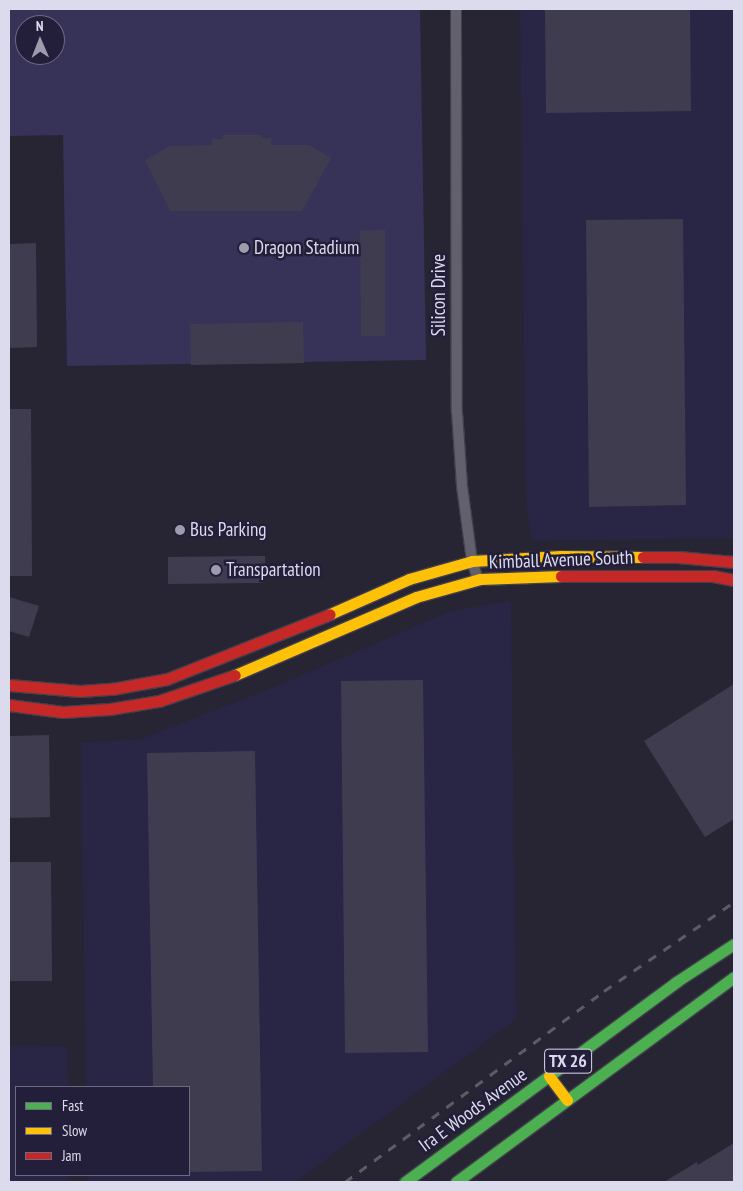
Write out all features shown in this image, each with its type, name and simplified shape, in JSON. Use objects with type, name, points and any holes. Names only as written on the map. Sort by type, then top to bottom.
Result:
[{"type":"main road","name":"Kimball Avenue South","points":[[9,685],[46,689],[94,690],[167,679],[285,633],[409,579],[472,561],[561,556],[678,556],[734,562]]},
{"type":"main road","name":"Kimball Avenue South","points":[[9,705],[63,712],[95,710],[159,701],[227,678],[416,597],[478,580],[517,576],[667,575],[714,576],[734,580]]},
{"type":"main road","points":[[285,633],[294,649]]},
{"type":"main road","points":[[94,690],[95,710]]},
{"type":"main road","name":"Ira E Woods Avenue","points":[[404,1182],[676,982],[734,944]]},
{"type":"main road","name":"TX 26","points":[[456,1182],[734,977]]},
{"type":"main road","points":[[549,1076],[566,1100]]},
{"type":"street","name":"Silicon Drive","points":[[456,9],[457,412],[462,486],[472,561],[478,580]]},
{"type":"shaded area","name":"Dragon Stadium","points":[[9,9],[420,9],[426,360],[67,366],[63,135],[9,136]]},
{"type":"shaded area","points":[[520,9],[734,9],[734,538],[532,541],[526,503]]},
{"type":"shaded area","points":[[511,601],[516,1019],[295,1182],[88,1182],[88,1176],[190,1176],[190,1086],[86,1086],[81,743],[141,739],[267,690],[451,611]]},
{"type":"shaded area","points":[[9,1045],[67,1047],[68,1086],[15,1086],[15,1176],[68,1176],[68,1182],[9,1182]]},
{"type":"building","points":[[545,9],[690,9],[691,111],[546,113]]},
{"type":"building","name":"Dragon Stadium","points":[[223,135],[261,135],[261,138],[271,138],[271,145],[309,145],[331,158],[302,211],[170,211],[145,160],[170,146],[212,145],[212,139],[223,139]]},
{"type":"building","points":[[683,219],[686,505],[589,507],[586,220]]},
{"type":"building","points":[[385,230],[385,336],[361,336],[360,231]]},
{"type":"building","points":[[36,243],[37,347],[9,348],[9,244]]},
{"type":"building","points":[[303,322],[304,363],[191,365],[190,324]]},
{"type":"building","points":[[9,409],[31,409],[32,576],[9,576]]},
{"type":"building","name":"Transpartation","points":[[265,556],[265,583],[168,584],[168,557]]},
{"type":"building","points":[[9,597],[39,606],[29,637],[9,631]]},
{"type":"building","points":[[423,680],[428,1052],[345,1053],[341,681]]},
{"type":"building","points":[[734,684],[734,819],[705,837],[644,741]]},
{"type":"building","points":[[49,735],[50,817],[9,818],[9,736]]},
{"type":"building","points":[[255,751],[262,1171],[190,1172],[190,1086],[153,1086],[147,753]]},
{"type":"building","points":[[9,862],[51,862],[52,981],[9,981]]},
{"type":"building","points":[[734,1143],[734,1182],[664,1182],[697,1162],[698,1165]]},
{"type":"railway","points":[[345,1182],[604,991],[734,902]]},
{"type":"traffic: fast","points":[[405,1182],[676,982],[734,944]]},
{"type":"traffic: fast","points":[[456,1182],[734,977]]},
{"type":"traffic: slow","points":[[330,614],[409,579],[472,561],[561,556],[643,557]]},
{"type":"traffic: slow","points":[[235,675],[416,597],[480,579],[561,576]]},
{"type":"traffic: slow","points":[[549,1076],[567,1100]]},
{"type":"traffic: jam","points":[[643,557],[678,557],[734,562]]},
{"type":"traffic: jam","points":[[561,576],[713,576],[734,580]]},
{"type":"traffic: jam","points":[[9,685],[80,691],[112,689],[167,679],[330,614]]},
{"type":"traffic: jam","points":[[9,705],[63,712],[110,709],[159,701],[235,675]]},
{"type":"place","name":"Dragon Stadium","points":[[244,248]]},
{"type":"place","name":"Bus Parking","points":[[180,530]]},
{"type":"place","name":"Transpartation","points":[[216,570]]}]
